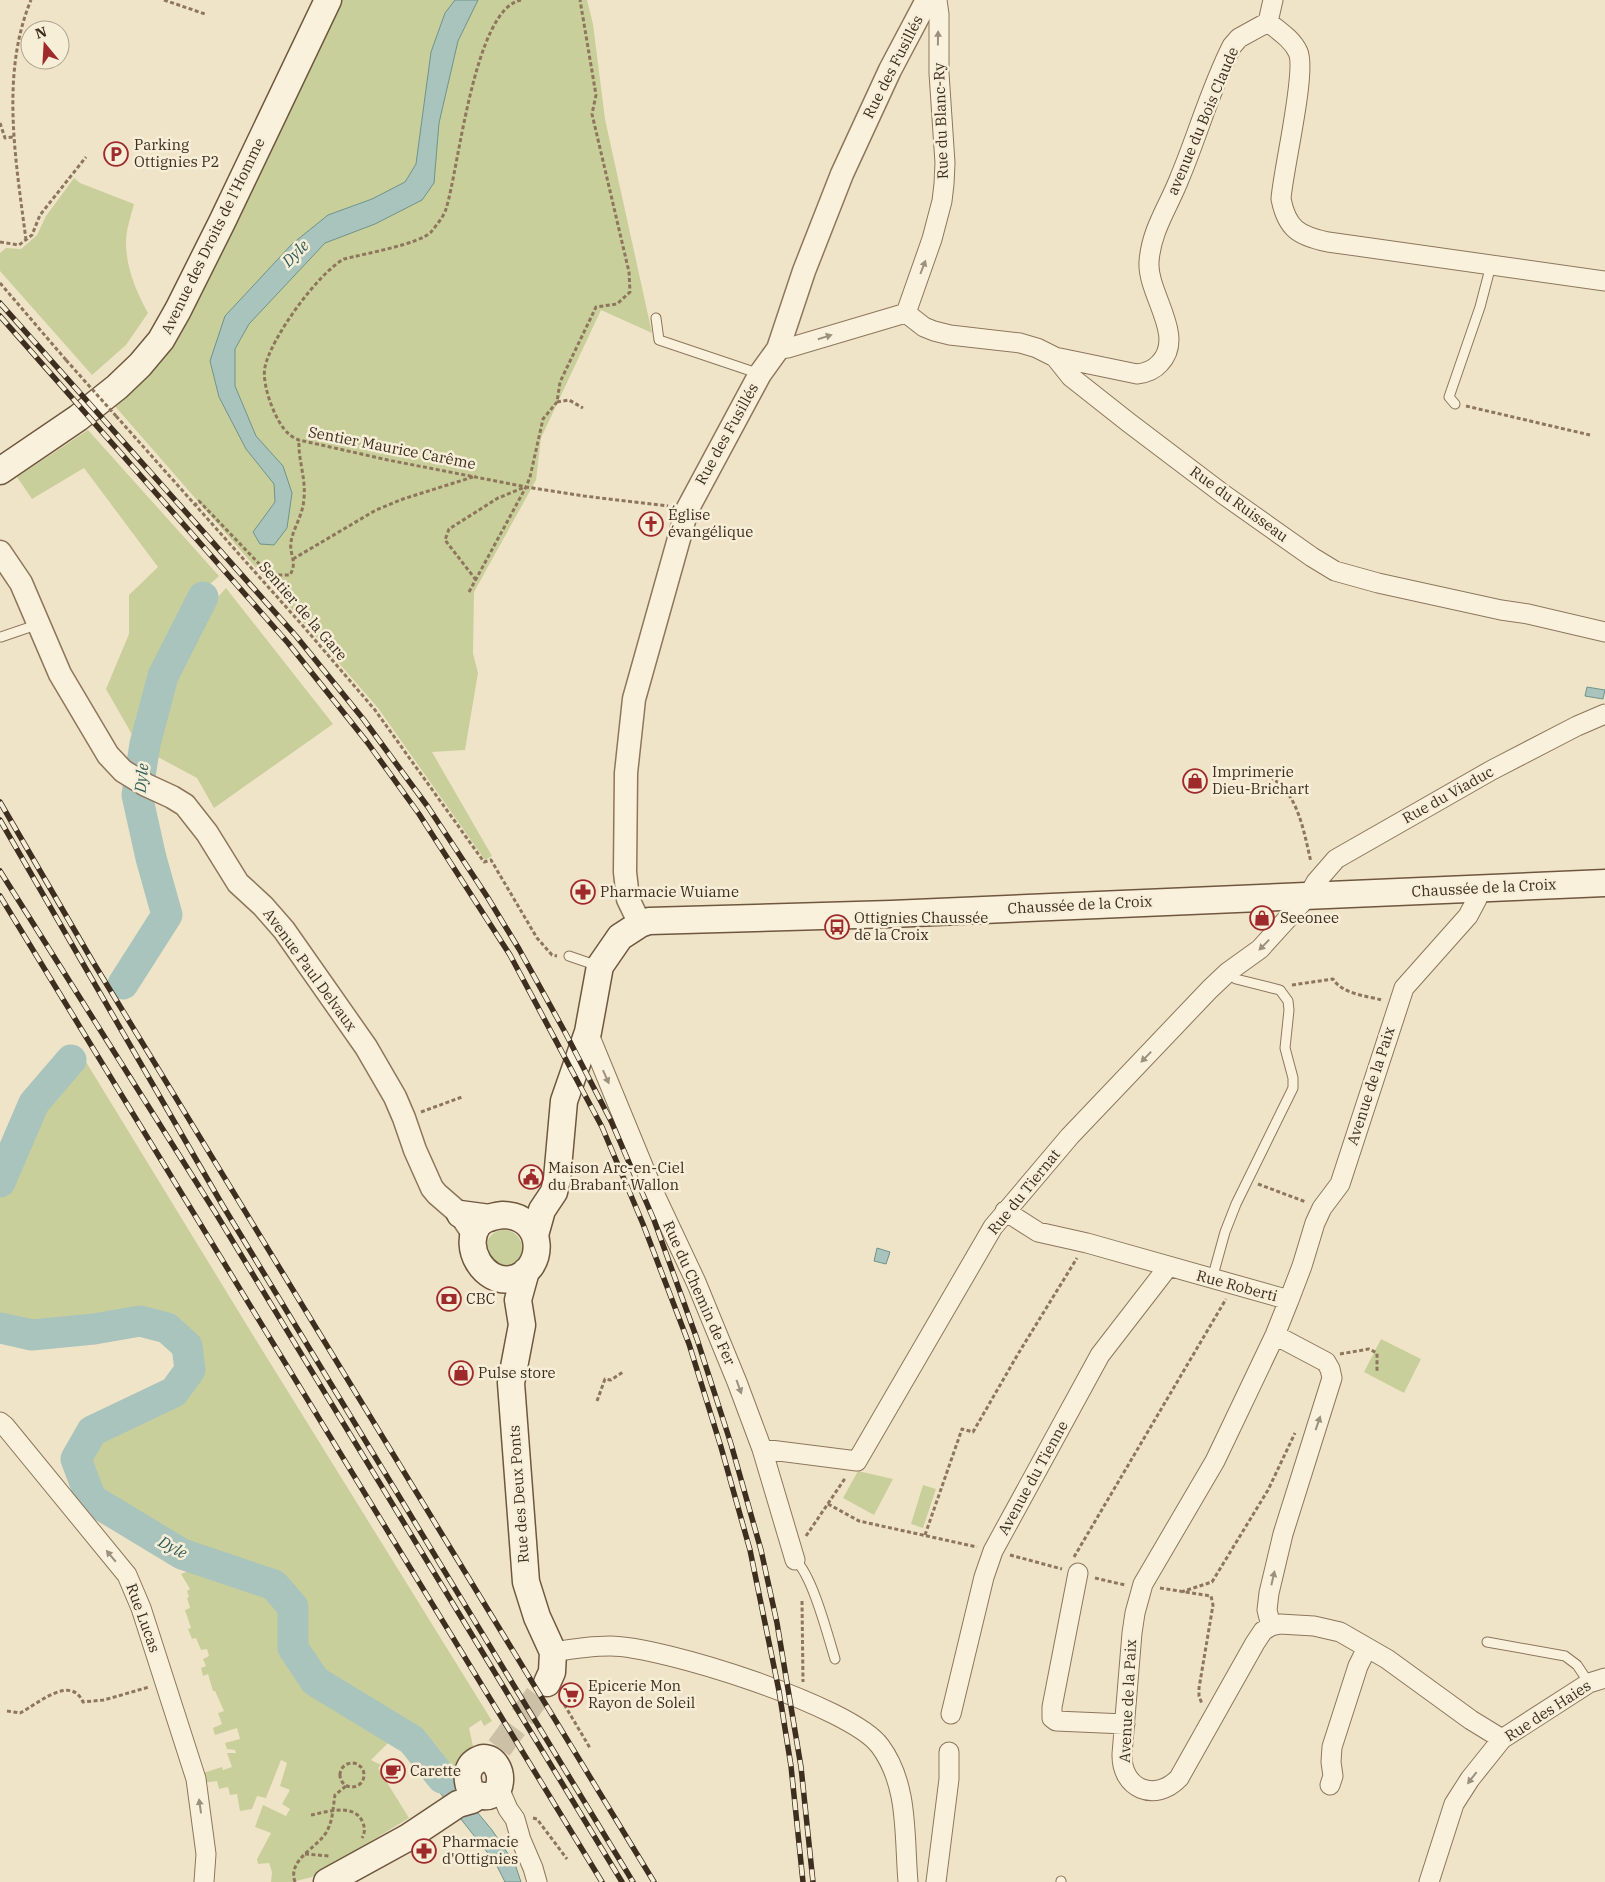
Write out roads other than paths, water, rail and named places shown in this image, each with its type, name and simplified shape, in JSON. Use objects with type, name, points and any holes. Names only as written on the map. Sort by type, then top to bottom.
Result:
[{"type":"main road","name":"Avenue des Droits de l'Homme","points":[[0,471],[78,418],[117,387],[154,349],[168,329],[328,0]]},
{"type":"main road","name":"Avenue des Droits de l'Homme","points":[[0,450],[51,435]]},
{"type":"main road","name":"Chaussée de la Croix","points":[[564,1101],[588,1032],[600,966],[620,937],[640,924],[649,921],[891,914],[1312,889],[1478,887],[1603,882]]},
{"type":"main road","name":"Rue des Deux Ponts","points":[[553,1652],[537,1617],[526,1582],[511,1383],[522,1325],[518,1300],[526,1271],[536,1252],[537,1244],[532,1221],[554,1192],[557,1179],[564,1101]]},
{"type":"main road","points":[[518,1300],[500,1279],[487,1272],[479,1264],[474,1253],[474,1222],[503,1215],[532,1221]]},
{"type":"main road","points":[[500,1279],[512,1279],[526,1271]]},
{"type":"main road","points":[[549,1682],[553,1652]]},
{"type":"main road","points":[[328,1882],[407,1838],[480,1788]]},
{"type":"street","name":"Rue des Fusillés","points":[[640,924],[628,898],[625,872],[626,773],[634,699],[687,510],[760,374],[778,349],[804,271],[842,174],[890,70],[927,0]]},
{"type":"street","name":"Rue du Blanc-Ry","points":[[906,313],[932,239],[942,201],[944,184],[945,163],[939,74],[940,14],[937,0]]},
{"type":"street","points":[[1273,0],[1268,22],[1293,43],[1300,58],[1281,199],[1285,216],[1294,228],[1310,238],[1328,242],[1605,281]]},
{"type":"street","name":"avenue du Bois Claude","points":[[1055,357],[1137,374],[1150,371],[1164,359],[1168,349],[1169,331],[1152,286],[1149,264],[1153,236],[1159,219],[1180,179],[1232,46],[1238,38],[1268,22]]},
{"type":"street","points":[[778,349],[788,348],[906,313]]},
{"type":"street","name":"Rue du Ruisseau","points":[[906,313],[924,327],[934,331],[950,335],[1020,343],[1055,357],[1071,377],[1128,422],[1223,494],[1334,571],[1378,583],[1605,632]]},
{"type":"street","name":"Avenue Paul Delvaux","points":[[0,552],[21,583],[60,674],[108,755],[123,771],[185,805],[207,833],[238,883],[263,906],[284,930],[366,1046],[404,1118],[415,1150],[432,1188],[436,1194],[474,1222]]},
{"type":"street","name":"Rue du Viaduc","points":[[1312,889],[1336,858],[1492,770],[1577,726],[1605,714]]},
{"type":"street","name":"Avenue de la Paix","points":[[1289,1300],[1322,1208],[1340,1184],[1397,1004],[1404,988],[1468,916],[1477,899],[1478,887]]},
{"type":"street","name":"Rue du Tiernat","points":[[762,1449],[857,1461],[992,1227],[1070,1136],[1210,989],[1228,972],[1260,949],[1312,889]]},
{"type":"street","name":"Rue du Chemin de Fer","points":[[588,1032],[655,1195],[696,1282],[737,1382],[762,1449],[794,1557]]},
{"type":"street","name":"Rue Roberti","points":[[1005,1211],[1038,1232],[1087,1242],[1168,1267],[1289,1300],[1275,1335]]},
{"type":"street","name":"Avenue du Tienne","points":[[952,1714],[984,1577],[993,1550],[1100,1355],[1168,1267]]},
{"type":"street","points":[[1275,1335],[1326,1362],[1332,1374],[1331,1386],[1304,1462],[1283,1534],[1269,1593],[1267,1610],[1271,1626],[1298,1624],[1328,1629],[1352,1638],[1387,1659],[1471,1720],[1502,1739]]},
{"type":"street","name":"Avenue de la Paix","points":[[1271,1626],[1263,1631],[1255,1643],[1180,1778],[1167,1788],[1151,1791],[1137,1786],[1126,1775],[1122,1762],[1132,1633],[1142,1584],[1215,1461],[1275,1335]]},
{"type":"street","name":"Rue Lucas","points":[[0,1422],[6,1426],[127,1575],[141,1608],[196,1779],[206,1854],[204,1882]]},
{"type":"street","points":[[1074,1567],[1052,1707],[1052,1718],[1056,1721],[1125,1724]]},
{"type":"street","points":[[553,1652],[610,1646],[656,1652],[789,1693],[862,1728],[872,1736],[886,1756],[899,1785],[908,1882]]},
{"type":"street","points":[[1330,1785],[1333,1776],[1331,1762],[1332,1747],[1358,1666],[1367,1648]]},
{"type":"street","name":"Rue des Haies","points":[[1429,1882],[1454,1804],[1470,1779],[1502,1739],[1597,1680]]},
{"type":"street","points":[[936,1882],[949,1779],[950,1752]]},
{"type":"street","points":[[480,1788],[507,1827],[521,1840],[537,1882]]},
{"type":"lane","points":[[1455,404],[1449,397],[1480,307],[1491,264]]},
{"type":"lane","points":[[154,349],[166,313]]},
{"type":"lane","points":[[656,318],[659,340],[760,374]]},
{"type":"lane","points":[[2,637],[39,624]]},
{"type":"lane","points":[[569,956],[600,966]]},
{"type":"lane","points":[[1212,1279],[1226,1232],[1248,1181],[1293,1088],[1293,1078],[1284,1048],[1289,1010],[1288,1001],[1280,990],[1236,980],[1228,972]]},
{"type":"lane","points":[[794,1557],[802,1566],[821,1614],[835,1659]]},
{"type":"lane","points":[[1487,1642],[1565,1656],[1597,1680]]},
{"type":"water","name":"Dyle","points":[[455,0],[478,0],[458,41],[439,123],[434,183],[422,200],[375,224],[325,243],[249,324],[235,349],[235,386],[256,436],[283,466],[292,493],[287,528],[274,545],[260,544],[253,532],[275,502],[274,484],[246,449],[219,397],[210,361],[225,316],[292,244],[328,215],[372,199],[405,182],[416,164],[431,52],[445,13]]},
{"type":"water","points":[[1587,687],[1605,690],[1603,699],[1585,696]]},
{"type":"water","points":[[877,1248],[890,1252],[886,1264],[874,1261]]},
{"type":"water","points":[[419,1742],[492,1830],[515,1864],[521,1882],[505,1882],[495,1862],[441,1794],[412,1747]]},
{"type":"waterway","name":"Dyle","points":[[123,984],[167,915],[151,858],[137,795],[145,744],[163,676],[203,597]]},
{"type":"waterway","name":"Dyle","points":[[0,1182],[34,1103],[71,1060]]},
{"type":"waterway","name":"Dyle","points":[[0,1328],[32,1335],[94,1329],[140,1321],[167,1328],[187,1346],[190,1370],[174,1392],[92,1431],[76,1459],[91,1499],[182,1554],[274,1585],[293,1607],[293,1648],[315,1681],[412,1740],[442,1778]]},
{"type":"tunnel","points":[[499,1748],[547,1683]]},
{"type":"railway","points":[[0,303],[296,636],[364,720],[428,807],[488,898],[519,949],[566,1034],[611,1121],[654,1220],[697,1339],[731,1444],[761,1550],[777,1623],[801,1767],[813,1882]]},
{"type":"railway","points":[[0,316],[288,643],[367,742],[419,814],[510,955],[602,1127],[643,1224],[689,1344],[750,1550],[779,1691],[791,1766],[803,1882]]},
{"type":"railway","points":[[0,802],[93,962],[654,1882]]},
{"type":"railway","points":[[0,820],[223,1206],[633,1882]]},
{"type":"railway","points":[[0,871],[215,1212],[622,1882]]},
{"type":"railway","points":[[0,896],[602,1882]]},
{"type":"place","name":"Parking Ottignies P2","points":[[116,154]]},
{"type":"place","name":"Église évangélique","points":[[651,524]]},
{"type":"place","name":"Imprimerie Dieu-Brichart","points":[[1195,781]]},
{"type":"place","name":"Pharmacie Wuiame","points":[[583,892]]},
{"type":"place","name":"Seeonee","points":[[1262,918]]},
{"type":"place","name":"Ottignies Chaussée de la Croix","points":[[837,927]]},
{"type":"place","name":"Maison Arc-en-Ciel du Brabant Wallon","points":[[531,1177]]},
{"type":"place","name":"CBC","points":[[449,1299]]},
{"type":"place","name":"Pulse store","points":[[461,1373]]},
{"type":"place","name":"Epicerie Mon Rayon de Soleil","points":[[571,1695]]},
{"type":"place","name":"Carette","points":[[393,1771]]},
{"type":"place","name":"Pharmacie d'Ottignies","points":[[424,1851]]}]
